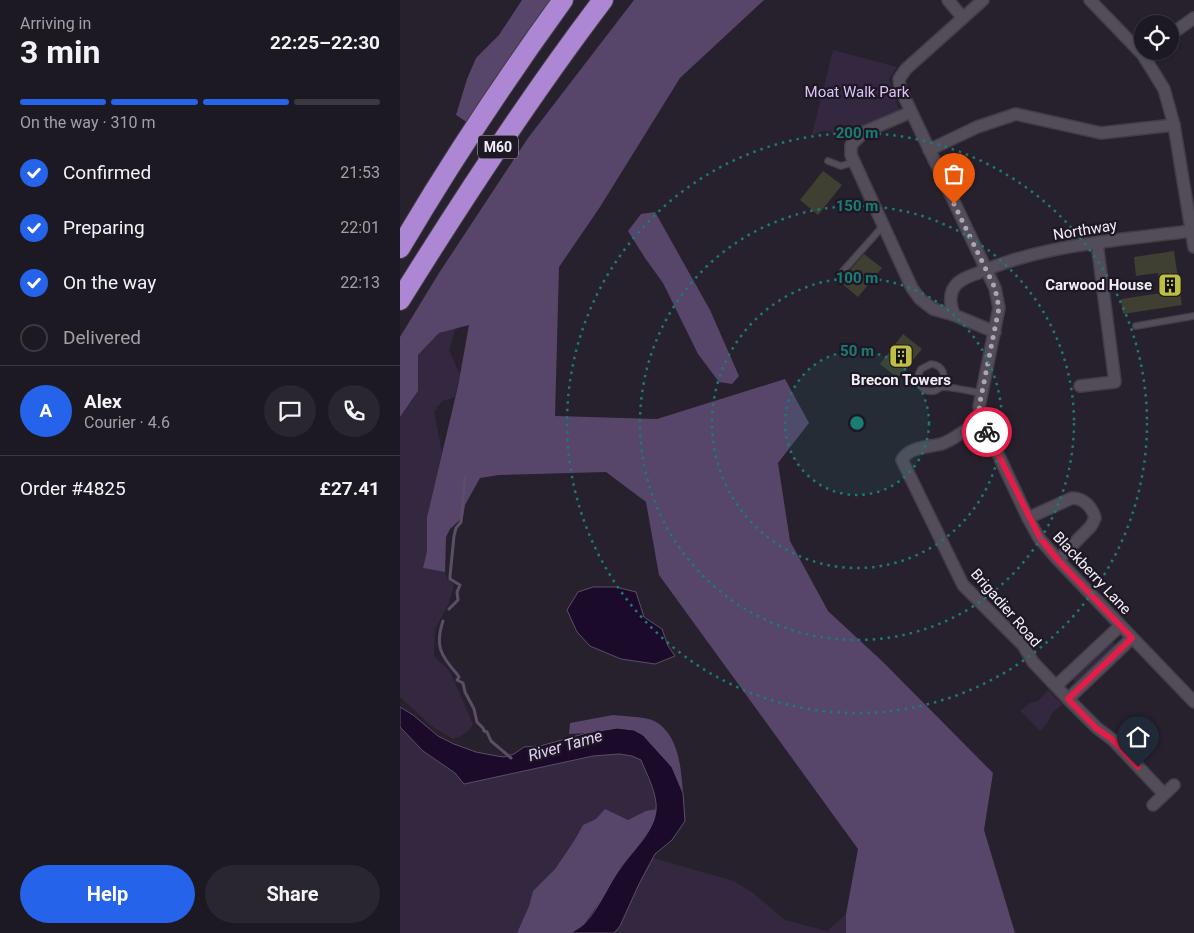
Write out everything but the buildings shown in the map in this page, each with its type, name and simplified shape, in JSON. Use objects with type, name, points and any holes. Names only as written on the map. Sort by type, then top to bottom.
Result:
[{"type":"highway","name":"M60","points":[[400,248],[447,170],[526,51],[563,0]]},
{"type":"highway","name":"M60","points":[[400,300],[460,203],[516,120],[567,47],[603,0]]},
{"type":"street","points":[[948,0],[963,18]]},
{"type":"street","name":"Blackberry Lane","points":[[983,0],[906,69],[899,79],[900,88],[911,112],[995,288],[999,308],[981,393],[979,407],[982,422],[1028,518],[1040,538],[1058,560],[1194,702]]},
{"type":"street","points":[[1090,0],[1134,42]]},
{"type":"street","points":[[1179,29],[1194,18]]},
{"type":"street","points":[[1150,60],[1164,89],[1174,125],[1194,247]]},
{"type":"street","points":[[911,112],[864,132],[851,145],[851,155],[912,288],[920,299],[934,309],[994,332]]},
{"type":"street","points":[[929,150],[977,127],[1016,114],[1100,133],[1174,125]]},
{"type":"street","name":"Northway","points":[[954,316],[951,295],[954,288],[960,281],[986,269],[1029,254],[1191,231]]},
{"type":"street","points":[[1080,386],[1115,382],[1097,243]]},
{"type":"street","name":"Brigadier Road","points":[[982,422],[968,427],[942,444],[907,454],[902,460],[963,585],[1022,645],[1033,662],[1068,699],[1096,728],[1113,740],[1164,794]]},
{"type":"street","points":[[1028,518],[1072,498],[1079,498],[1094,512],[1095,518],[1091,526],[1058,560]]},
{"type":"street","points":[[1056,686],[1120,626]]},
{"type":"street","points":[[1068,699],[1132,638]]},
{"type":"street","points":[[1153,806],[1174,785]]},
{"type":"lane","points":[[828,161],[841,166],[854,162]]},
{"type":"lane","points":[[843,271],[883,225]]},
{"type":"lane","points":[[1136,326],[1194,316]]},
{"type":"lane","points":[[941,386],[944,381],[944,375],[939,367],[930,364],[921,369],[918,380],[922,387],[933,391],[941,386],[981,393]]},
{"type":"green space","name":"Moat Walk Park","points":[[833,50],[897,67],[889,79],[899,110],[835,140],[831,131],[822,131],[812,135]]},
{"type":"green space","points":[[456,327],[449,350],[460,375],[455,397],[442,401],[434,412],[442,452],[427,517],[427,551],[423,568],[445,572],[448,580],[454,585],[449,603],[435,629],[434,656],[450,672],[473,724],[464,734],[453,739],[433,727],[400,697],[400,417],[418,391],[418,355],[439,333]]},
{"type":"green space","points":[[1110,639],[1117,646],[1077,684],[1071,677]]},
{"type":"green space","points":[[1048,690],[1062,704],[1052,713],[1048,722],[1040,731],[1021,711],[1030,703],[1038,701]]},
{"type":"green space","points":[[400,727],[423,751],[455,773],[464,784],[593,756],[619,754],[632,756],[641,759],[654,794],[657,809],[626,820],[600,820],[583,825],[555,869],[533,891],[529,906],[517,933],[400,933]]},
{"type":"green space","points":[[653,858],[734,881],[753,893],[785,920],[827,931],[846,914],[846,933],[614,933],[620,926]]},
{"type":"shaded area","points":[[522,0],[550,0],[468,123],[456,115],[467,79],[476,58],[499,35]]},
{"type":"shaded area","points":[[634,0],[764,0],[680,78],[600,207],[559,267],[555,416],[657,419],[785,379],[809,423],[778,463],[790,541],[828,611],[883,662],[993,773],[984,830],[1015,933],[846,933],[846,914],[858,849],[659,575],[646,502],[606,472],[499,475],[480,478],[465,505],[463,517],[450,529],[446,537],[445,572],[423,568],[427,551],[427,517],[458,386],[469,325],[439,333],[418,355],[418,391],[400,417],[400,337],[439,273],[528,138]]},
{"type":"shaded area","points":[[655,212],[710,310],[739,376],[732,384],[719,382],[698,354],[663,283],[628,231],[641,214]]},
{"type":"shaded area","points":[[613,715],[652,720],[668,733],[677,752],[683,793],[672,767],[587,733],[569,734],[570,723]]},
{"type":"shaded area","points":[[605,809],[628,820],[646,811],[657,809],[654,823],[629,859],[622,865],[605,895],[584,924],[571,933],[517,933],[529,906],[533,891],[555,869],[583,825],[596,819]]},
{"type":"water","points":[[593,587],[616,587],[636,592],[644,617],[662,629],[668,646],[675,656],[655,664],[621,659],[590,646],[577,632],[567,610],[578,592]]},
{"type":"water","name":"River Tame","points":[[400,707],[413,715],[438,736],[454,744],[476,752],[504,757],[514,754],[524,747],[540,746],[587,733],[617,728],[634,730],[643,735],[672,767],[683,793],[685,821],[672,840],[655,854],[620,926],[614,933],[571,933],[590,918],[617,873],[647,834],[654,819],[656,811],[655,798],[652,785],[641,760],[619,754],[593,756],[464,784],[455,773],[423,751],[400,727]]},
{"type":"waterway","points":[[449,609],[458,600],[457,592],[460,585],[450,579],[450,576],[454,536],[456,528],[461,522],[465,478]]},
{"type":"waterway","points":[[443,621],[439,637],[443,655],[459,677],[457,680],[463,683],[465,692],[474,709],[477,722],[487,732],[491,741],[511,758]]},
{"type":"way so far","points":[[954,204],[995,288],[999,308],[979,407],[987,432]]},
{"type":"place","name":"Carwood House","points":[[1170,285]]},
{"type":"place","name":"Brecon Towers","points":[[901,356]]},
{"type":"route","points":[[987,432],[1040,538],[1058,560],[1132,638],[1068,699],[1096,728],[1113,740],[1138,767]]}]
